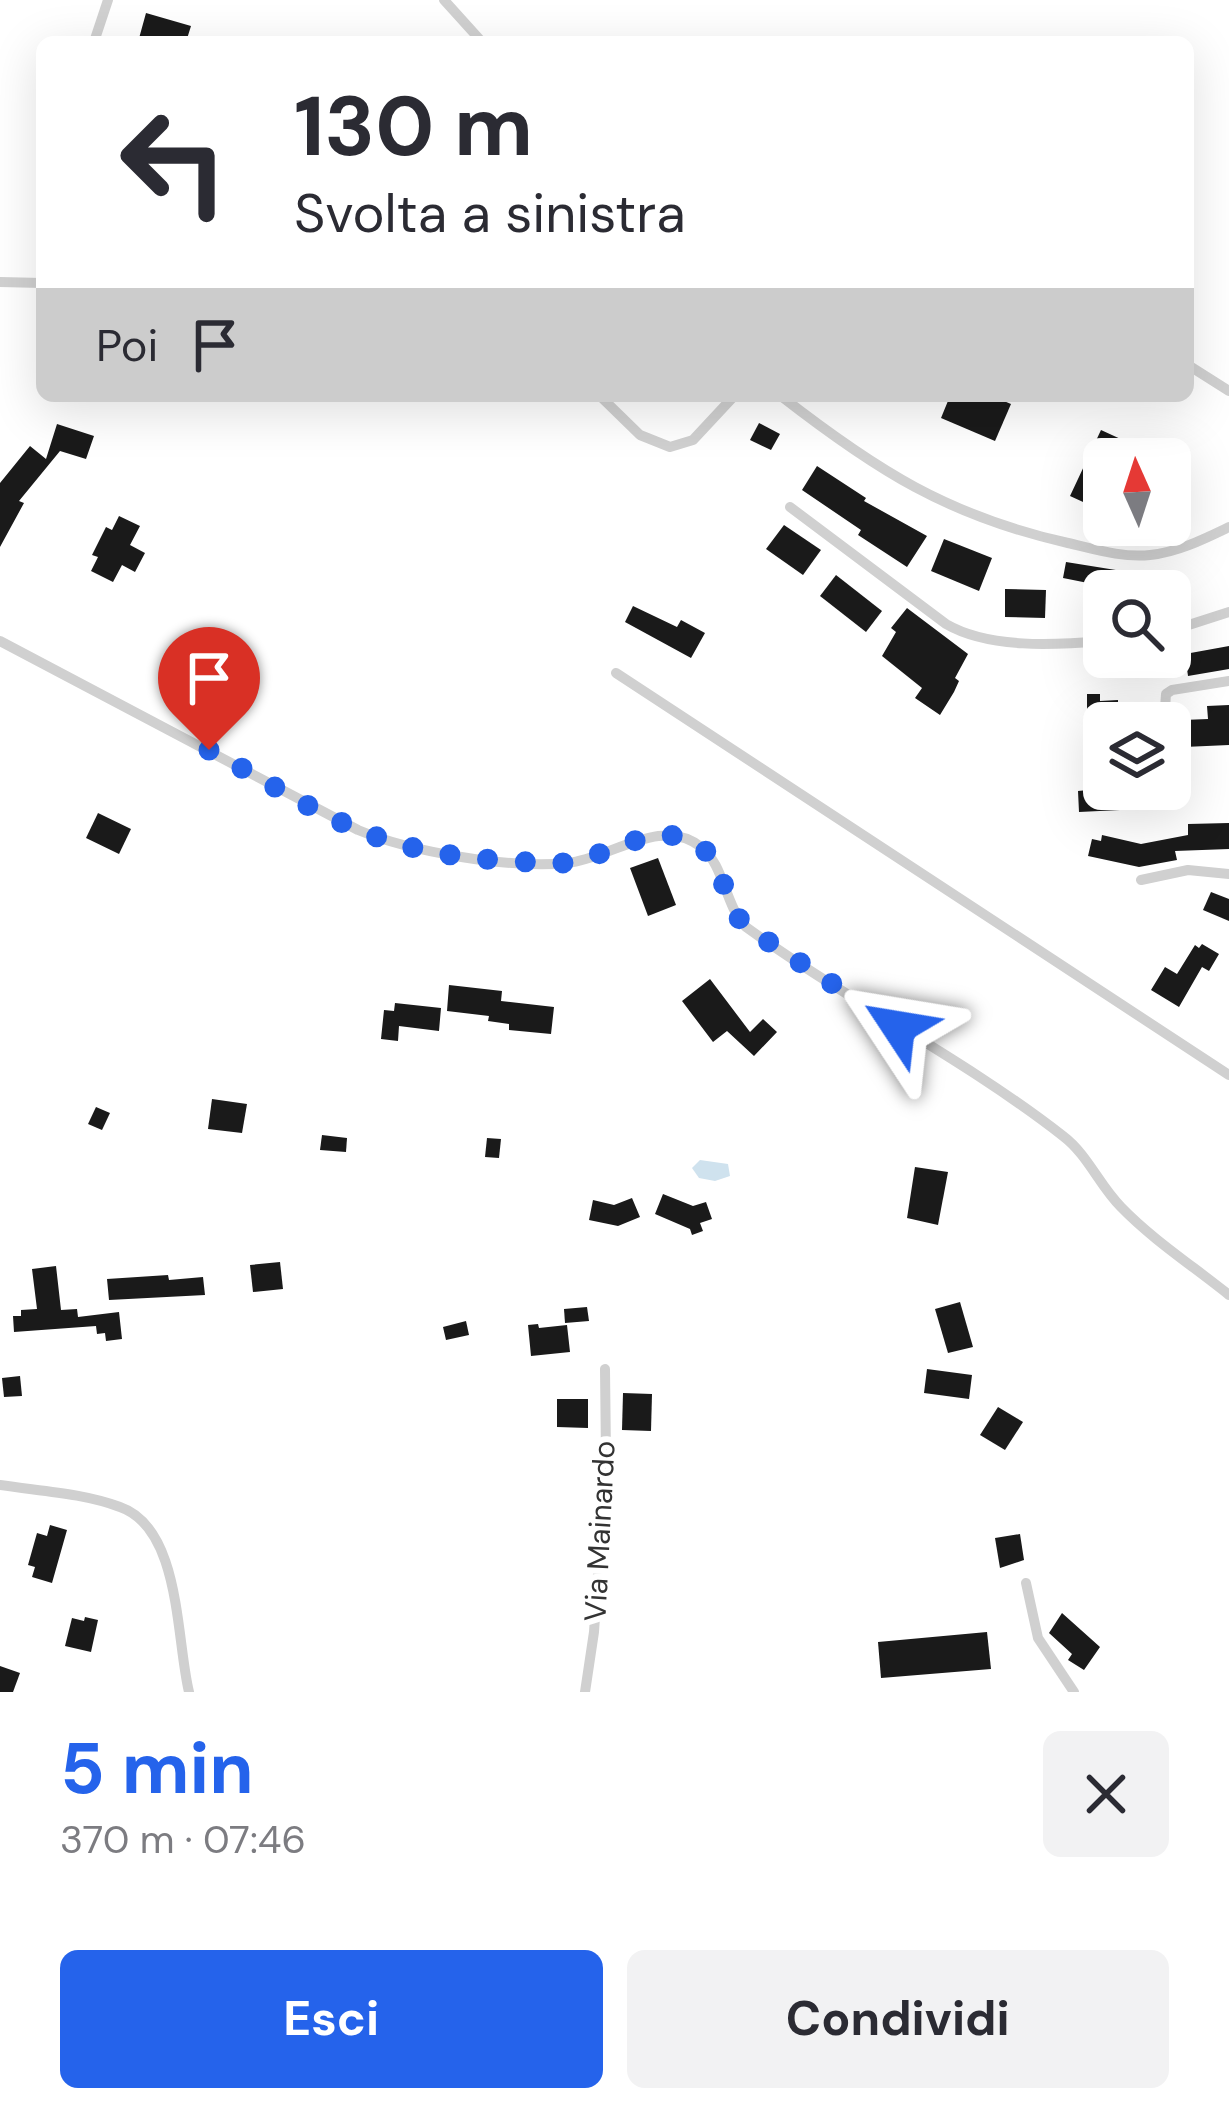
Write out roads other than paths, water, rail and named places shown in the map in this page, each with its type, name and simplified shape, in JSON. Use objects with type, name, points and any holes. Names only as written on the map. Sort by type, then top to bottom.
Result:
[{"type":"street","points":[[96,36],[108,0]]},
{"type":"street","points":[[444,0],[477,36]]},
{"type":"street","points":[[0,282],[36,283]]},
{"type":"street","points":[[1194,369],[1229,391]]},
{"type":"street","points":[[606,402],[645,438],[670,447],[692,440],[728,402]]},
{"type":"street","points":[[789,402],[857,454],[915,490],[999,525],[1077,545],[1144,555],[1196,543],[1229,527]]},
{"type":"street","points":[[790,507],[963,633],[1083,641]]},
{"type":"street","points":[[1191,624],[1229,612]]},
{"type":"street","points":[[0,641],[351,826],[400,844],[564,864],[647,838],[692,841],[710,856],[729,905],[746,927],[1063,1136],[1125,1212],[1229,1295]]},
{"type":"street","points":[[616,674],[1229,1075]]},
{"type":"street","points":[[1165,702],[1166,694],[1229,681]]},
{"type":"street","points":[[1141,880],[1188,870],[1229,874]]},
{"type":"street","name":"Via Mainardo","points":[[585,1692],[605,1472],[605,1369]]},
{"type":"street","points":[[0,1485],[113,1504],[145,1522],[172,1586],[189,1692]]},
{"type":"street","points":[[1026,1583],[1037,1638],[1074,1692]]},
{"type":"water","points":[[700,1160],[728,1164],[730,1176],[715,1181],[699,1178],[692,1168]]}]
